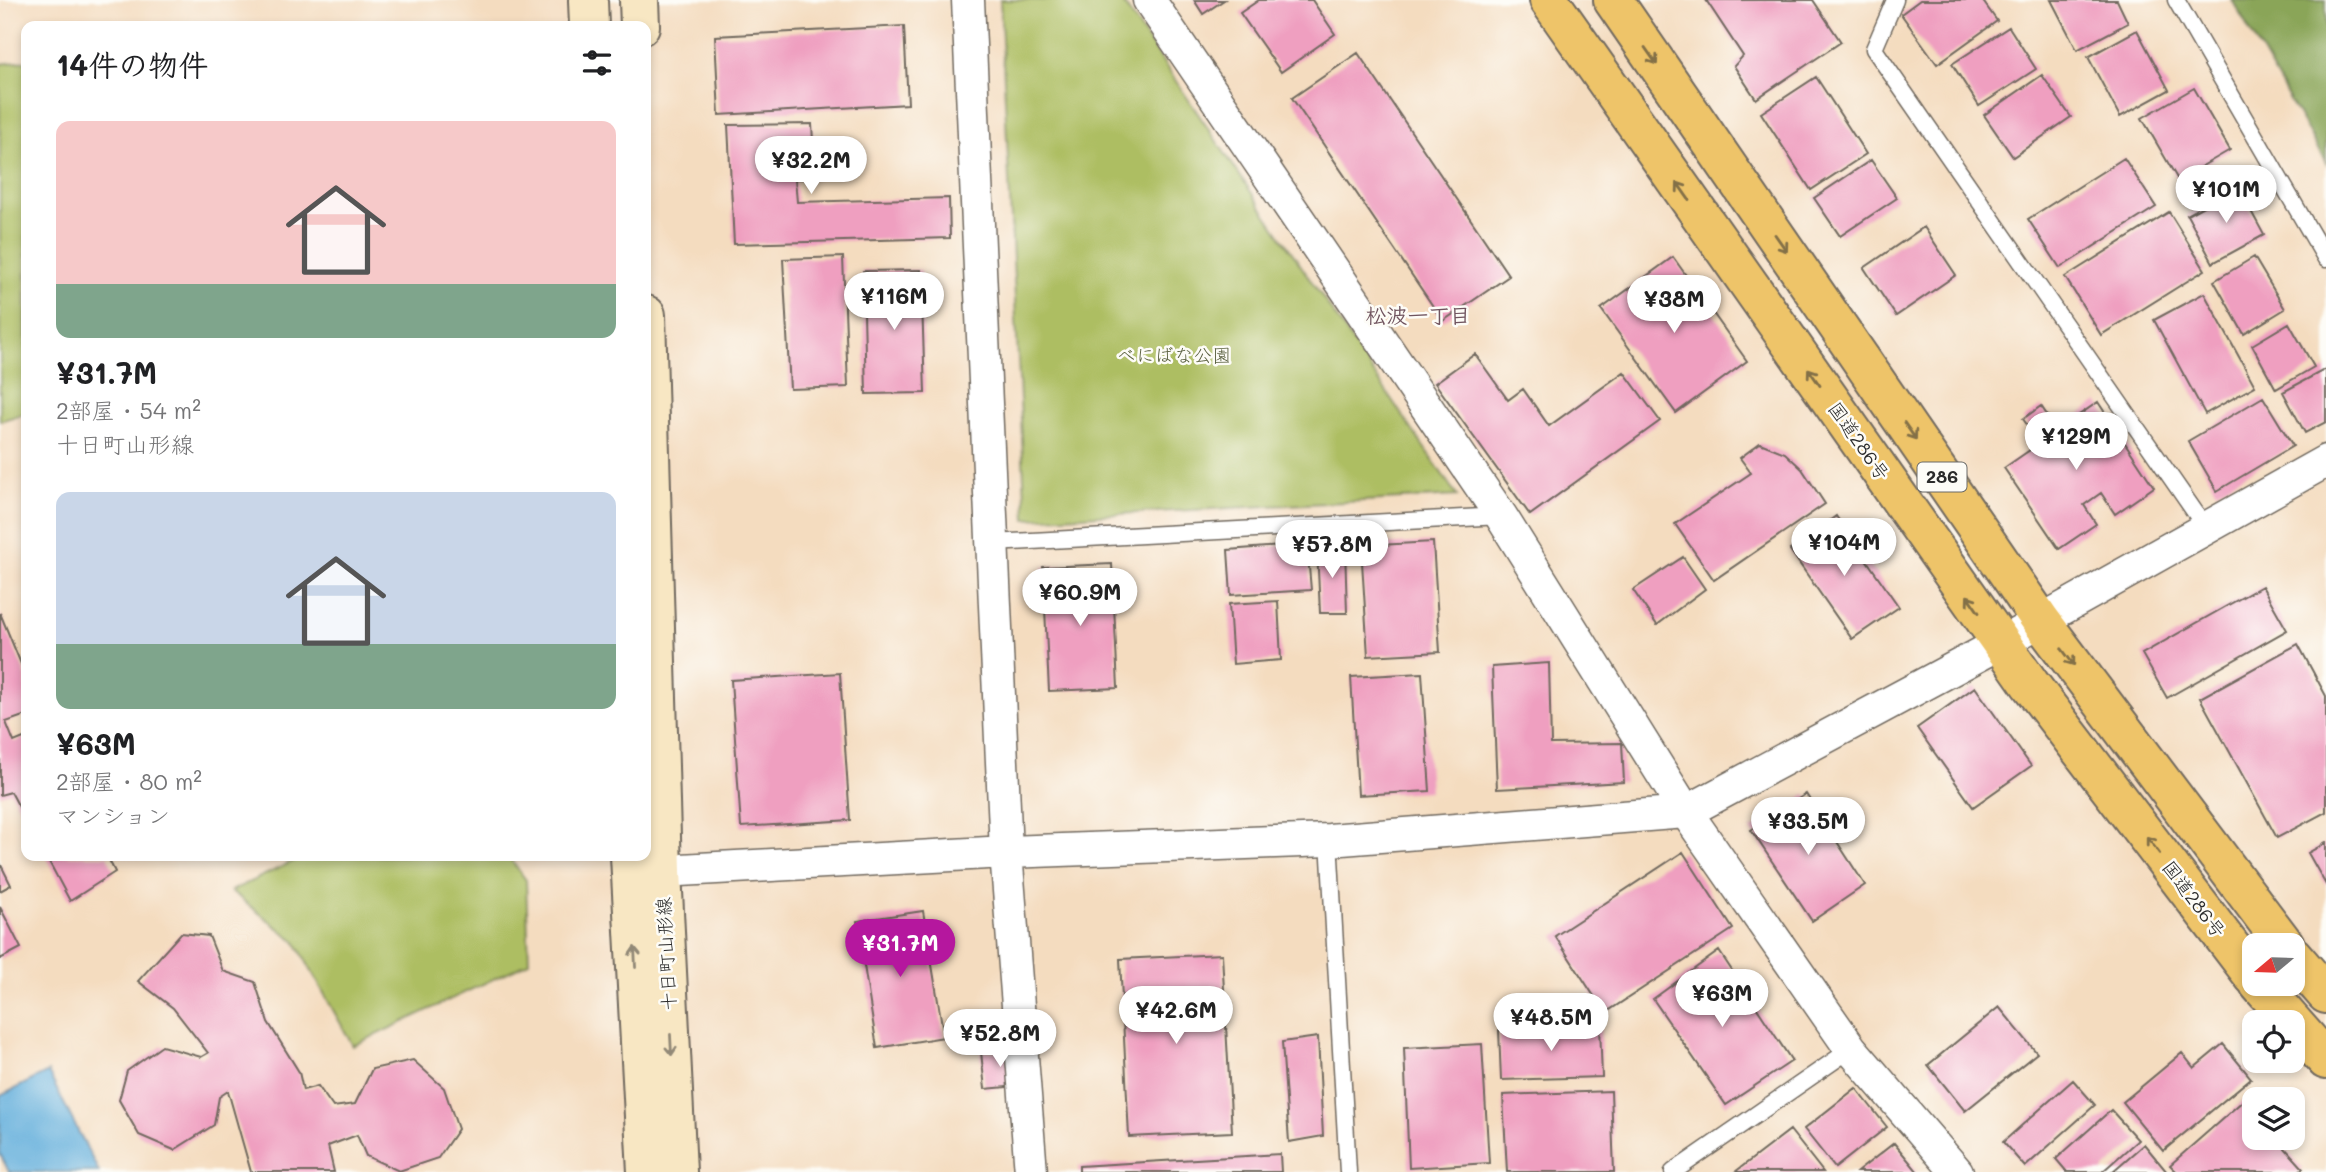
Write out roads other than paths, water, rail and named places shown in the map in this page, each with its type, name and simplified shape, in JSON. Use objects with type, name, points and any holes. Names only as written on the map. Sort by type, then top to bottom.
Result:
[{"type":"highway","name":"国道286号","points":[[1549,0],[2001,643],[2242,961]]},
{"type":"highway","name":"286","points":[[1613,0],[2041,621],[2276,933]]},
{"type":"highway","points":[[2305,970],[2326,994]]},
{"type":"highway","points":[[2270,996],[2326,1060]]},
{"type":"main road","points":[[588,0],[589,21]]},
{"type":"main road","points":[[639,0],[640,21]]},
{"type":"main road","name":"十日町山形線","points":[[646,863],[646,1172]]},
{"type":"main road","name":"十日町山形線","points":[[646,863],[677,1172]]},
{"type":"street","points":[[968,0],[1006,852],[1031,1172]]},
{"type":"street","points":[[1149,0],[1501,516],[1686,812],[1851,1049],[1957,1172]]},
{"type":"street","points":[[646,863],[1329,840],[1686,812],[2001,643],[2326,461]]},
{"type":"lane","points":[[1895,0],[1874,49],[2206,528]]},
{"type":"lane","points":[[2176,0],[2326,259]]},
{"type":"lane","points":[[992,543],[1501,516]]},
{"type":"lane","points":[[1329,840],[1348,1172]]},
{"type":"lane","points":[[1674,1172],[1851,1049]]},
{"type":"water","points":[[48,1072],[99,1172],[9,1172],[0,1154],[0,1096]]},
{"type":"district","name":"松波一丁目","points":[[1418,316]]},
{"type":"park label","name":"べにばな公園","points":[[1174,355]]}]
